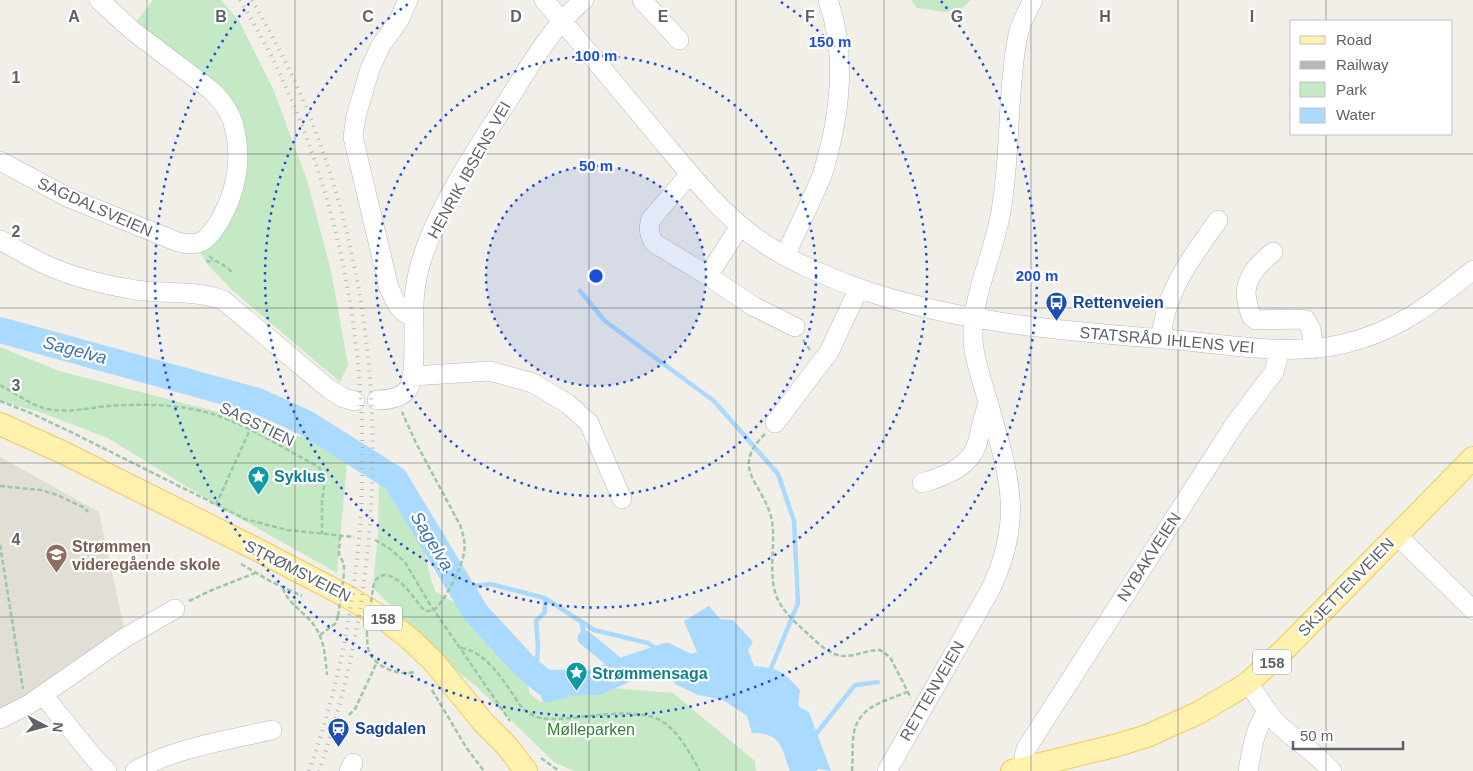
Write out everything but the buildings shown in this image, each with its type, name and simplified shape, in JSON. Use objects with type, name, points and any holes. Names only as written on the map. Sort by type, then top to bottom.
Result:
[{"type":"main road","name":"STRØMSVEIEN","points":[[0,424],[62,452],[282,563],[368,609],[397,628],[419,648],[450,680],[483,722],[508,746],[531,763]]},
{"type":"main road","name":"SKJETTENVEIEN","points":[[1018,769],[1107,748],[1147,736],[1198,713],[1248,682],[1286,648],[1473,458]]},
{"type":"main road","name":"STRØMSVEIEN","points":[[483,722],[498,753],[511,771]]},
{"type":"street","points":[[99,0],[133,31],[212,91],[223,102],[230,114],[238,147],[238,164],[232,194],[210,235],[201,242],[194,244]]},
{"type":"street","points":[[408,0],[399,20],[380,47],[370,69],[356,116],[353,136],[390,288],[398,307],[413,317]]},
{"type":"street","name":"STATSRÅD IHLENS VEI","points":[[544,0],[690,174],[740,226],[785,256],[811,269],[859,288],[925,308],[974,319],[1061,330],[1280,349],[1314,349],[1361,339],[1400,323],[1423,309],[1473,270]]},
{"type":"street","name":"HENRIK IBSENS VEI","points":[[412,376],[415,290],[422,260],[440,215],[495,120],[562,20],[584,0]]},
{"type":"street","points":[[642,0],[679,40]]},
{"type":"street","points":[[785,256],[824,170],[835,122],[840,87],[839,55],[832,12],[828,0]]},
{"type":"street","name":"RETTENVEIEN","points":[[887,771],[989,592],[1003,560],[1008,542],[1011,511],[1010,488],[975,355],[973,338],[979,292],[1001,211],[1008,150],[1012,76],[1019,30],[1033,0]]},
{"type":"street","name":"SAGDALSVEIEN","points":[[0,161],[36,182],[95,210],[178,242],[194,244]]},
{"type":"street","points":[[690,174],[651,220],[648,226],[654,243],[753,306],[795,328]]},
{"type":"street","points":[[1161,339],[1163,318],[1173,289],[1218,220]]},
{"type":"street","points":[[708,276],[740,226]]},
{"type":"street","points":[[0,240],[45,264],[113,286],[138,290],[206,295],[223,300],[329,389],[344,398],[355,401]]},
{"type":"street","name":"STATSRÅD IHLENS VEI","points":[[1273,252],[1258,266],[1248,283],[1246,293],[1251,316],[1256,320],[1306,320],[1311,330],[1314,349]]},
{"type":"street","points":[[775,423],[829,352],[859,288]]},
{"type":"street","name":"NYBAKVEIEN","points":[[1018,769],[1026,749],[1234,424],[1274,372],[1280,349]]},
{"type":"street","points":[[377,400],[396,397],[408,389],[412,376],[490,371],[534,383],[568,404],[589,423],[622,499]]},
{"type":"street","points":[[922,484],[948,474],[966,462],[976,447],[981,421],[989,403]]},
{"type":"street","points":[[1397,535],[1473,610]]},
{"type":"street","points":[[0,719],[36,700],[126,637],[175,609]]},
{"type":"street","points":[[1248,682],[1278,724],[1321,759],[1332,771]]},
{"type":"street","points":[[36,700],[70,729],[107,771]]},
{"type":"street","points":[[1248,771],[1260,722],[1268,712]]},
{"type":"street","points":[[135,771],[147,764],[174,754],[272,730]]},
{"type":"path","points":[[194,244],[215,262]]},
{"type":"path","points":[[206,261],[215,262],[229,268],[232,274]]},
{"type":"path","name":"SAGSTIEN","points":[[0,385],[42,407],[58,411],[76,411],[106,406],[146,405],[191,408],[223,417],[317,466],[326,474],[322,501],[322,534]]},
{"type":"path","points":[[396,397],[416,443],[462,530],[464,552],[447,594],[434,610],[427,611],[422,608],[399,581],[389,575],[380,576],[374,583],[367,632],[369,651],[377,662],[399,673],[406,674],[416,671]]},
{"type":"path","points":[[0,401],[33,414],[216,505],[261,524],[287,530],[354,537]]},
{"type":"path","points":[[216,505],[256,416]]},
{"type":"path","points":[[775,423],[756,443],[748,456],[749,472],[763,496],[772,520],[774,540],[773,576],[778,600],[787,614],[798,625],[818,644],[833,653],[843,656],[880,650],[890,657],[907,692],[920,712]]},
{"type":"path","points":[[0,486],[41,490],[57,494],[85,508],[88,512]]},
{"type":"path","points":[[320,635],[336,623],[338,616],[344,573],[344,564],[339,554],[340,536]]},
{"type":"path","points":[[375,540],[405,562],[434,610],[511,722]]},
{"type":"path","points":[[0,545],[22,688],[36,700]]},
{"type":"path","points":[[239,562],[283,588],[306,597]]},
{"type":"path","points":[[175,609],[212,590],[256,573]]},
{"type":"path","points":[[283,588],[289,600],[309,619],[320,635],[323,642],[327,675]]},
{"type":"path","points":[[335,609],[342,612]]},
{"type":"path","points":[[364,625],[372,630]]},
{"type":"path","points":[[461,648],[475,651],[484,659],[503,680],[523,709],[530,714],[544,719],[626,714],[656,719],[665,723],[679,737],[688,748],[700,771]]},
{"type":"path","points":[[349,716],[355,709],[377,662]]},
{"type":"path","points":[[412,666],[421,676]]},
{"type":"path","points":[[430,688],[466,747],[484,771]]},
{"type":"path","points":[[852,771],[853,739],[856,725],[862,713],[872,706],[907,692]]},
{"type":"path","points":[[531,763],[559,771]]},
{"type":"shaded area","name":"Strømmen videregående skole","points":[[0,457],[99,512],[126,637],[0,712]]},
{"type":"green space","points":[[153,0],[221,0],[239,21],[274,91],[307,180],[331,271],[348,365],[340,382],[233,291],[208,265],[190,236],[210,234],[236,158],[219,102],[136,22]]},
{"type":"green space","points":[[911,0],[971,0],[961,9],[945,12],[917,8]]},
{"type":"green space","points":[[0,347],[59,371],[257,422],[348,452],[337,573],[218,506],[108,438],[40,412],[0,401]]},
{"type":"green space","name":"Mølleparken","points":[[379,471],[422,543],[436,592],[455,603],[467,621],[477,625],[489,636],[505,657],[513,661],[528,684],[529,693],[540,702],[548,700],[547,696],[588,686],[673,693],[755,761],[756,771],[574,771],[554,762],[476,686],[454,669],[373,588],[378,532]]},
{"type":"water","points":[[709,606],[720,619],[733,620],[753,642],[748,650],[754,666],[780,672],[800,690],[798,706],[809,712],[831,771],[818,769],[816,771],[790,771],[779,743],[769,736],[752,733],[747,716],[723,700],[698,695],[675,684],[668,666],[674,648],[688,655],[697,652],[684,621]]},
{"type":"waterway","points":[[580,291],[605,321],[714,401],[778,474],[794,521],[798,603],[770,671]]},
{"type":"waterway","name":"Sagelva","points":[[0,330],[258,401],[306,423],[395,479],[476,613],[524,665],[545,683],[597,682],[624,670],[666,656],[702,674]]},
{"type":"waterway","points":[[462,588],[490,584],[545,598],[594,630],[648,643],[666,656]]},
{"type":"waterway","points":[[536,676],[538,646],[536,621],[545,612],[545,598]]},
{"type":"waterway","points":[[581,621],[585,638]]},
{"type":"waterway","points":[[585,638],[624,670]]},
{"type":"waterway","points":[[811,737],[816,734],[855,685],[878,682]]},
{"type":"waterway","points":[[548,695],[566,690]]},
{"type":"railway","points":[[240,0],[286,88],[321,181],[346,278],[359,378],[362,478],[355,578],[337,676],[309,771]]},
{"type":"railway","points":[[252,0],[291,73],[322,149],[345,224],[361,302],[370,380],[373,460],[369,540],[358,618],[342,696],[319,771]]},
{"type":"place","name":"Rettenveien","points":[[1057,321]]},
{"type":"place","name":"Syklus","points":[[258,495]]},
{"type":"place","name":"Strømmen videregående skole","points":[[56,574]]},
{"type":"place","name":"Strømmensaga","points":[[576,692]]},
{"type":"place","name":"Sagdalen","points":[[339,747]]}]
